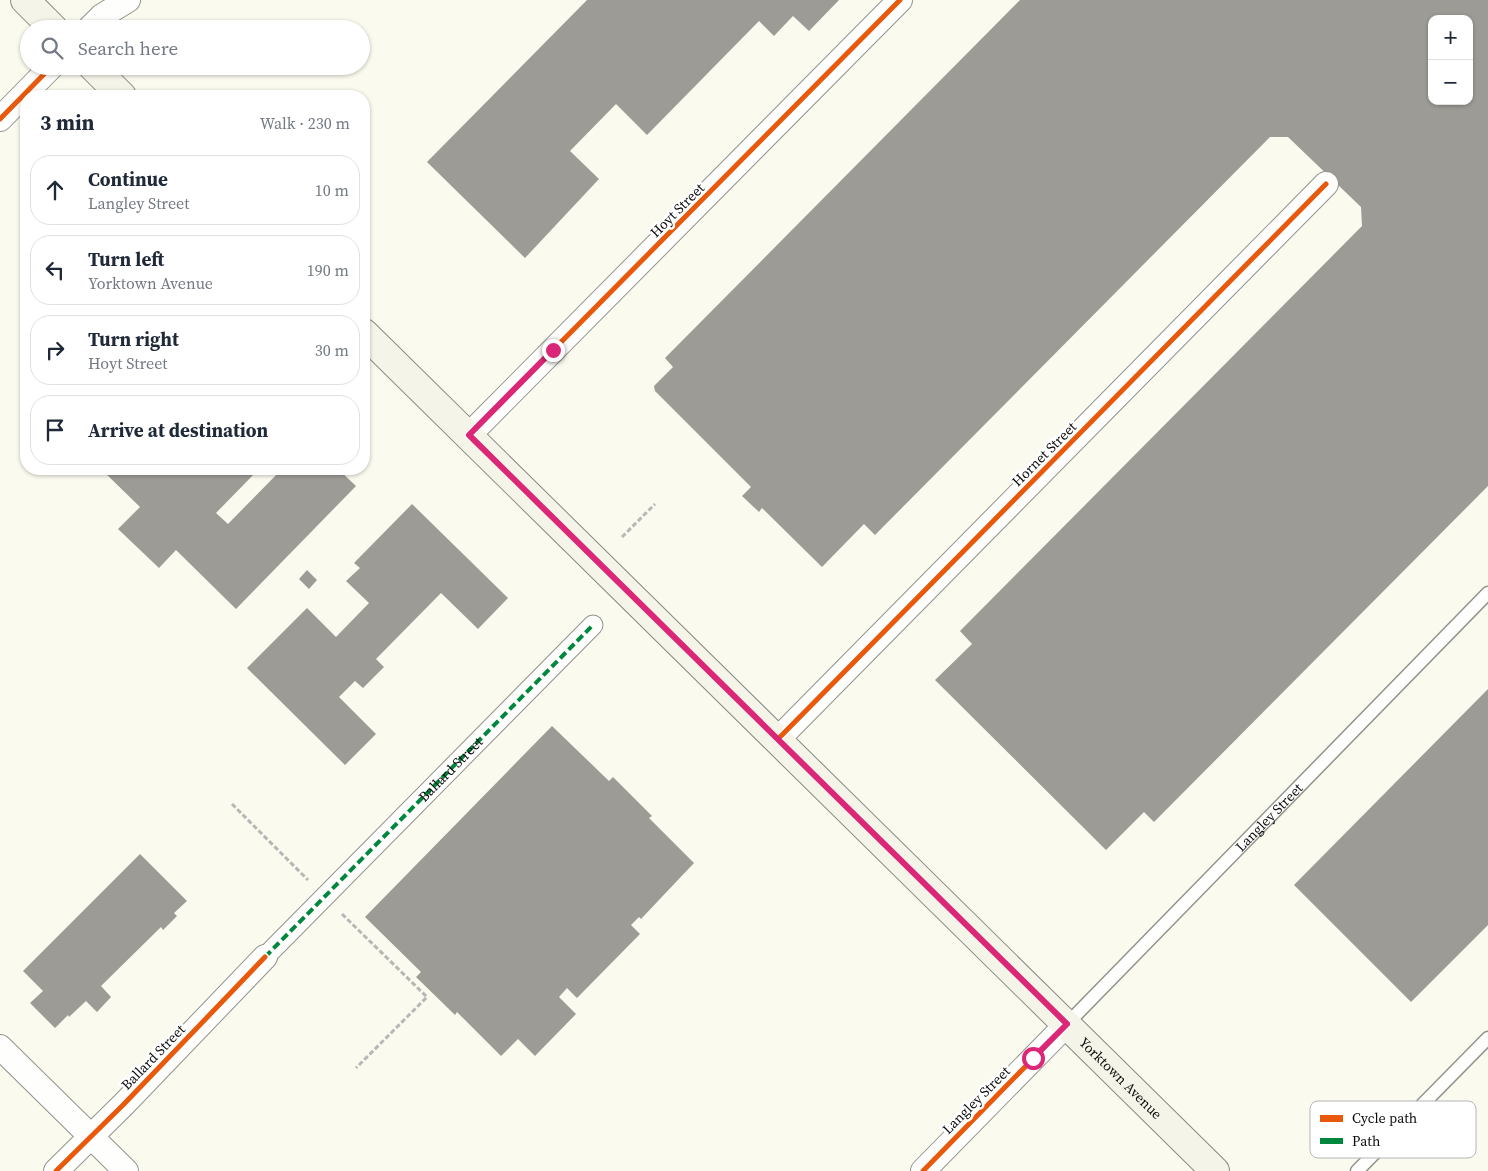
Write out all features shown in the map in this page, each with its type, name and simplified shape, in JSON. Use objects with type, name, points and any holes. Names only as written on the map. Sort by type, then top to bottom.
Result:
[{"type":"main road","points":[[25,0],[45,20]]},
{"type":"main road","points":[[101,75],[116,90]]},
{"type":"main road","name":"Yorktown Avenue","points":[[370,338],[1215,1171]]},
{"type":"street","points":[[98,20],[128,0]]},
{"type":"street","name":"Hoyt Street","points":[[469,435],[900,0]]},
{"type":"street","points":[[28,90],[43,75]]},
{"type":"street","points":[[0,119],[20,99]]},
{"type":"street","name":"Hornet Street","points":[[778,740],[1326,184]]},
{"type":"street","name":"Ballard Street","points":[[56,1171],[124,1104],[265,957],[593,625]]},
{"type":"street","name":"Langley Street","points":[[922,1171],[1067,1024]]},
{"type":"street","points":[[0,1047],[126,1171]]},
{"type":"lane","name":"Langley Street","points":[[1067,1024],[1488,593]]},
{"type":"lane","points":[[1426,1101],[1488,1038]]},
{"type":"lane","points":[[1357,1171],[1370,1158]]},
{"type":"path","points":[[622,537],[655,504]]},
{"type":"path","points":[[232,804],[427,997],[356,1068]]},
{"type":"building","points":[[587,0],[839,0],[809,31],[793,16],[774,36],[759,21],[647,135],[616,104],[570,151],[599,179],[525,258],[427,162]]},
{"type":"building","points":[[1020,0],[1488,0],[1488,486],[1154,822],[1144,812],[1106,850],[935,680],[972,644],[960,631],[1362,226],[1361,207],[1288,137],[1270,137],[875,535],[864,524],[822,567],[762,508],[759,512],[742,496],[751,487],[655,391],[654,386],[673,367],[665,358]]},
{"type":"building","points":[[107,475],[253,475],[216,513],[228,524],[276,475],[344,475],[356,486],[236,609],[176,550],[159,568],[118,529],[140,507]]},
{"type":"building","points":[[412,504],[508,598],[478,629],[441,593],[376,659],[384,667],[363,688],[355,681],[339,697],[376,734],[345,765],[247,668],[307,608],[336,637],[369,603],[346,581],[360,568],[354,563]]},
{"type":"building","points":[[307,570],[317,580],[309,589],[299,579]]},
{"type":"building","points":[[1488,689],[1488,925],[1411,1002],[1294,885]]},
{"type":"building","points":[[552,726],[609,781],[613,777],[652,816],[649,818],[694,863],[641,919],[639,917],[631,925],[640,934],[577,998],[567,988],[559,997],[576,1014],[535,1056],[518,1039],[501,1056],[457,1012],[455,1015],[416,977],[421,972],[365,917]]},
{"type":"building","points":[[140,854],[187,901],[174,913],[177,916],[163,930],[161,927],[101,986],[111,997],[97,1012],[86,1001],[55,1028],[30,1003],[43,991],[23,971]]},
{"type":"marked path","points":[[265,957],[593,625]]},
{"type":"cycle path","points":[[469,435],[900,0]]},
{"type":"cycle path","points":[[28,90],[43,75]]},
{"type":"cycle path","points":[[0,119],[20,99]]},
{"type":"cycle path","points":[[778,739],[1326,184]]},
{"type":"cycle path","points":[[56,1171],[124,1104],[265,957]]},
{"type":"cycle path","points":[[923,1171],[1067,1024]]},
{"type":"route","points":[[553,350],[469,435],[1067,1024],[1033,1058]]}]
